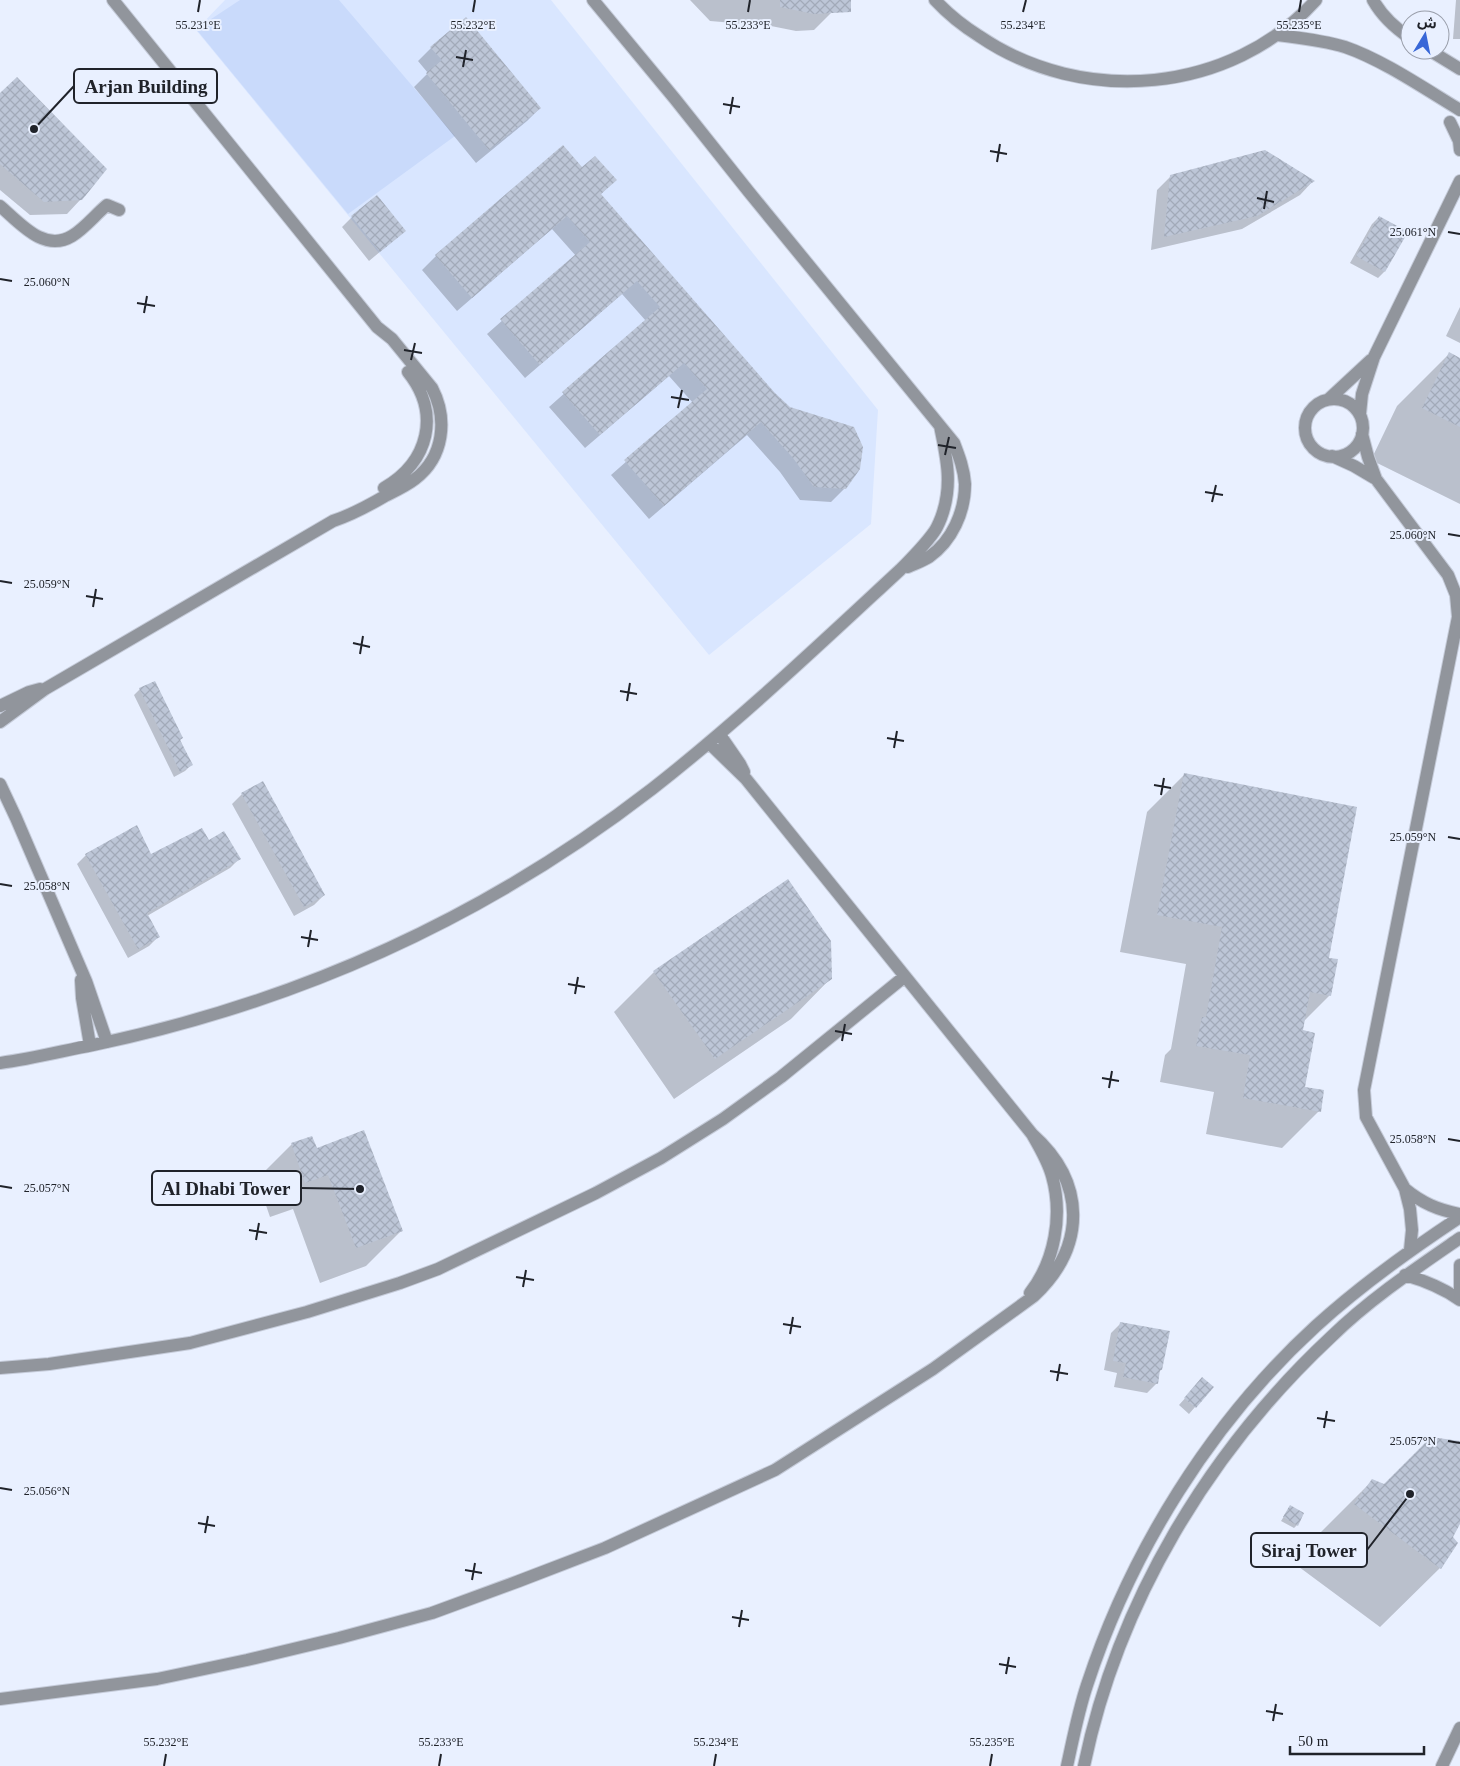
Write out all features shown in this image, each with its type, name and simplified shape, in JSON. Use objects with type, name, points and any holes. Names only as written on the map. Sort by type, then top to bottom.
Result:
[{"type":"street","points":[[0,722],[45,689],[333,522],[348,508],[393,483],[404,474],[420,452],[427,425],[426,411],[418,385],[386,345],[377,327],[113,0]]},
{"type":"street","points":[[0,1063],[137,1036],[259,1001],[318,980],[424,932],[479,903],[563,852],[636,800],[720,735],[900,570],[936,531],[945,506],[949,480],[940,426],[675,98],[593,0]]},
{"type":"street","points":[[935,0],[962,25],[996,48],[1033,65],[1072,77],[1112,82],[1156,81],[1198,72],[1239,57],[1276,35],[1307,10],[1316,0]]},
{"type":"street","points":[[1373,0],[1378,10],[1400,30]]},
{"type":"street","points":[[1276,35],[1315,39],[1346,48],[1382,65],[1460,110]]},
{"type":"street","points":[[1445,60],[1460,69]]},
{"type":"street","points":[[1450,122],[1459,141],[1460,150]]},
{"type":"street","points":[[1331,456],[1347,453],[1359,442],[1363,427],[1360,414],[1362,394],[1374,357],[1460,182]]},
{"type":"street","points":[[0,206],[38,238],[52,242],[59,242],[72,236],[106,206],[119,210]]},
{"type":"street","points":[[1374,357],[1360,372],[1328,399],[1320,402],[1313,408],[1306,424],[1306,433],[1309,442],[1322,454],[1354,466],[1376,479]]},
{"type":"street","points":[[1328,399],[1338,399],[1346,402],[1360,414]]},
{"type":"street","points":[[1362,434],[1376,479],[1448,575],[1456,595],[1458,617],[1364,1090],[1366,1117],[1404,1189],[1410,1209],[1412,1230],[1410,1250]]},
{"type":"street","points":[[0,706],[29,692],[45,689]]},
{"type":"street","points":[[720,735],[740,764],[746,779]]},
{"type":"street","points":[[0,1699],[157,1679],[339,1638],[432,1613],[605,1548],[775,1470],[933,1369],[1020,1305],[1035,1287],[1046,1267],[1053,1245],[1057,1222],[1052,1176],[1044,1154],[1032,1134],[746,779],[709,743]]},
{"type":"street","points":[[0,784],[82,973],[108,1042]]},
{"type":"street","points":[[82,973],[82,998],[90,1045]]},
{"type":"street","points":[[0,1368],[68,1362],[190,1344],[307,1312],[438,1269],[596,1193],[661,1158],[723,1119],[782,1077],[904,977]]},
{"type":"street","points":[[1404,1189],[1422,1202],[1442,1211],[1460,1215]]},
{"type":"street","points":[[1067,1766],[1086,1686],[1117,1608],[1163,1517],[1195,1466],[1271,1370],[1321,1321],[1361,1287],[1460,1215]]},
{"type":"street","points":[[1084,1766],[1100,1700],[1127,1627],[1148,1584],[1191,1506],[1242,1433],[1298,1369],[1353,1317],[1405,1275],[1460,1238]]},
{"type":"street","points":[[1460,1265],[1460,1291]]},
{"type":"street","points":[[1405,1275],[1444,1289],[1460,1300]]},
{"type":"street","points":[[1442,1766],[1460,1728]]},
{"type":"shaded area","points":[[225,0],[551,0],[878,410],[871,524],[709,655],[196,30]]},
{"type":"shaded area","points":[[240,0],[339,0],[455,136],[348,214],[196,29]]},
{"type":"building","points":[[780,0],[851,0],[851,12],[814,14],[780,7]]},
{"type":"building","points":[[466,17],[541,108],[489,150],[426,73],[442,60],[430,47]]},
{"type":"building","points":[[17,77],[107,169],[82,200],[44,202],[0,164],[0,93]]},
{"type":"building","points":[[563,145],[582,167],[595,156],[617,180],[601,194],[775,393],[790,407],[854,427],[863,447],[860,469],[846,489],[814,487],[793,458],[761,422],[664,506],[624,460],[707,389],[684,363],[600,435],[562,392],[660,307],[637,281],[540,365],[500,319],[590,242],[567,216],[472,298],[435,255]]},
{"type":"building","points":[[1265,150],[1315,181],[1257,216],[1164,237],[1170,175]]},
{"type":"building","points":[[377,195],[406,231],[380,252],[351,216]]},
{"type":"building","points":[[1379,216],[1408,232],[1385,272],[1356,256]]},
{"type":"building","points":[[1449,352],[1460,358],[1460,427],[1422,408]]},
{"type":"building","points":[[155,681],[183,738],[180,740],[193,765],[180,772],[139,688]]},
{"type":"building","points":[[1184,773],[1357,807],[1329,958],[1338,959],[1331,996],[1310,992],[1303,1030],[1315,1033],[1305,1087],[1324,1090],[1321,1112],[1243,1098],[1250,1055],[1196,1046],[1202,1017],[1206,1017],[1222,927],[1157,915]]},
{"type":"building","points":[[263,781],[325,895],[304,907],[241,793]]},
{"type":"building","points":[[137,825],[151,854],[202,828],[209,840],[224,831],[241,859],[147,913],[160,937],[138,949],[85,854]]},
{"type":"building","points":[[788,879],[831,941],[832,979],[715,1059],[653,971]]},
{"type":"building","points":[[364,1130],[403,1231],[356,1248],[328,1175],[305,1183],[291,1143],[312,1136],[317,1148]]},
{"type":"building","points":[[1120,1322],[1170,1331],[1158,1384],[1123,1377],[1126,1363],[1113,1361]]},
{"type":"building","points":[[1202,1377],[1214,1387],[1196,1408],[1184,1398]]},
{"type":"building","points":[[1431,1437],[1460,1441],[1460,1524],[1453,1537],[1458,1543],[1441,1569],[1354,1504],[1372,1479],[1384,1484]]},
{"type":"building","points":[[1290,1505],[1304,1513],[1298,1526],[1283,1517]]},
{"type":"place","name":"Arjan Building","points":[[34,129]]},
{"type":"place","name":"Al Dhabi Tower","points":[[360,1189]]},
{"type":"place","name":"Siraj Tower","points":[[1410,1494]]}]
